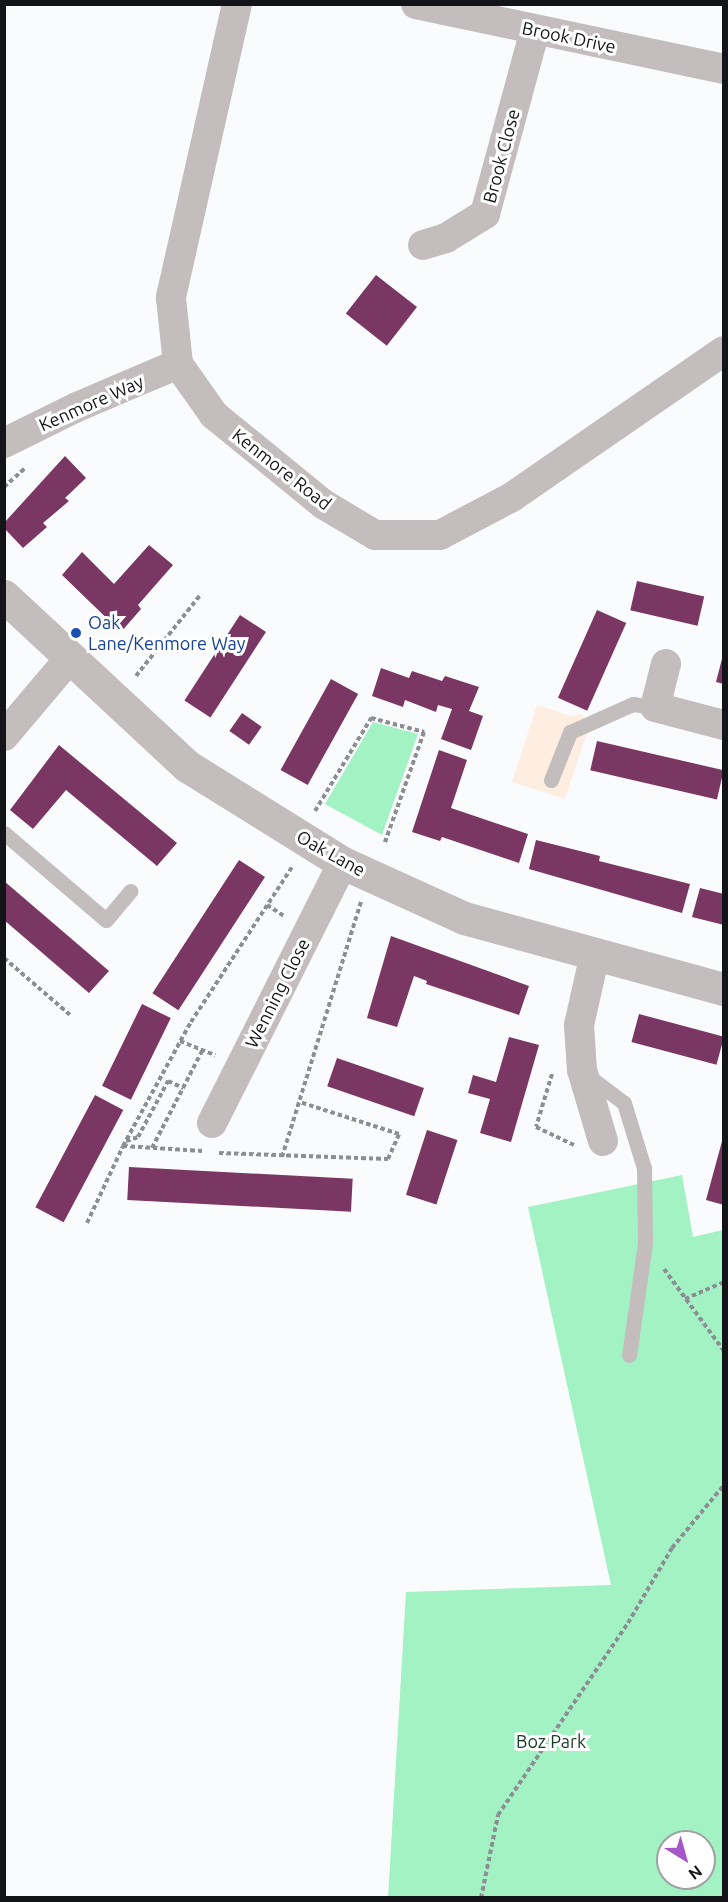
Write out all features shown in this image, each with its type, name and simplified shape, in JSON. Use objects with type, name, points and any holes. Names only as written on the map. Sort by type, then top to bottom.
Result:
[{"type":"street","name":"Kenmore Road","points":[[237,4],[171,298],[178,364],[214,415],[323,504],[375,535],[440,535],[512,497],[723,351]]},
{"type":"street","name":"Brook Drive","points":[[416,4],[723,69]]},
{"type":"street","name":"Brook Close","points":[[423,246],[446,238],[485,214],[535,30]]},
{"type":"street","name":"Kenmore Way","points":[[4,443],[77,407],[178,364]]},
{"type":"street","name":"Oak Lane","points":[[4,596],[69,660],[187,766],[296,851],[343,863],[464,918],[723,989]]},
{"type":"street","points":[[4,736],[69,660]]},
{"type":"street","points":[[666,664],[655,707],[723,725]]},
{"type":"street","name":"Wenning Close","points":[[212,1123],[343,863]]},
{"type":"street","points":[[595,954],[579,1025],[582,1070],[603,1141]]},
{"type":"lane","points":[[550,780],[570,732],[633,704],[655,707]]},
{"type":"lane","points":[[4,834],[106,920],[130,891]]},
{"type":"lane","points":[[582,1070],[624,1103],[644,1168],[645,1243],[629,1355]]},
{"type":"path","points":[[136,676],[201,594]]},
{"type":"path","points":[[87,1223],[123,1146],[180,1041],[296,851],[371,718],[424,732],[385,842]]},
{"type":"path","points":[[282,1157],[361,901]]},
{"type":"path","points":[[4,958],[70,1015]]},
{"type":"path","points":[[152,1148],[203,1049],[180,1041]]},
{"type":"path","points":[[126,1141],[138,1137],[168,1081],[183,1088]]},
{"type":"path","points":[[123,1146],[282,1157],[388,1159],[399,1134],[300,1102]]},
{"type":"path","points":[[645,1243],[723,1351]]},
{"type":"path","points":[[685,1299],[723,1282]]},
{"type":"path","points":[[481,1898],[498,1815],[628,1623],[672,1548],[723,1485]]},
{"type":"shaded area","points":[[537,705],[570,716],[581,714],[593,730],[586,735],[565,799],[512,782]]},
{"type":"green space","points":[[373,722],[418,734],[382,835],[325,804]]},
{"type":"green space","name":"Boz Park","points":[[682,1175],[693,1237],[723,1230],[723,1897],[388,1898],[406,1592],[611,1585],[528,1207]]},
{"type":"building","points":[[376,275],[417,307],[387,346],[346,314]]},
{"type":"building","points":[[65,456],[86,478],[65,498],[69,501],[43,523],[47,527],[23,548],[4,528],[4,523]]},
{"type":"building","points":[[149,545],[173,565],[138,605],[141,609],[121,632],[62,575],[82,552],[114,584]]},
{"type":"building","points":[[637,581],[704,597],[697,626],[630,610]]},
{"type":"building","points":[[597,610],[626,623],[587,711],[558,698]]},
{"type":"building","points":[[240,615],[266,632],[210,717],[184,701]]},
{"type":"building","points":[[724,651],[724,684],[716,682]]},
{"type":"building","points":[[381,668],[409,678],[412,671],[442,681],[445,676],[479,687],[469,711],[483,716],[471,750],[441,739],[452,709],[438,705],[436,712],[405,700],[403,707],[372,696]]},
{"type":"building","points":[[331,679],[358,694],[308,785],[281,770]]},
{"type":"building","points":[[242,713],[262,727],[249,745],[229,731]]},
{"type":"building","points":[[597,741],[724,770],[717,799],[590,770]]},
{"type":"building","points":[[59,745],[177,843],[157,866],[66,790],[33,829],[10,810]]},
{"type":"building","points":[[439,750],[467,760],[451,808],[528,834],[519,863],[442,837],[440,841],[412,832]]},
{"type":"building","points":[[536,840],[600,856],[599,861],[690,884],[682,913],[529,869]]},
{"type":"building","points":[[239,860],[265,877],[178,1010],[152,993]]},
{"type":"building","points":[[4,881],[109,971],[89,993],[4,920]]},
{"type":"building","points":[[700,888],[724,894],[724,925],[692,917]]},
{"type":"building","points":[[391,936],[529,986],[519,1015],[426,984],[427,981],[414,976],[397,1027],[367,1018]]},
{"type":"building","points":[[142,1004],[171,1018],[131,1100],[102,1086]]},
{"type":"building","points":[[639,1014],[724,1037],[716,1065],[631,1042]]},
{"type":"building","points":[[509,1037],[539,1045],[511,1142],[480,1133],[490,1099],[468,1093],[473,1075],[496,1082]]},
{"type":"building","points":[[337,1058],[424,1088],[414,1116],[327,1086]]},
{"type":"building","points":[[95,1095],[123,1110],[64,1222],[35,1207]]},
{"type":"building","points":[[427,1130],[457,1140],[436,1205],[406,1195]]},
{"type":"building","points":[[724,1134],[724,1205],[706,1200]]},
{"type":"building","points":[[129,1167],[353,1179],[351,1212],[127,1200]]},
{"type":"place","name":"Oak Lane/Kenmore Way","points":[[76,633]]}]
